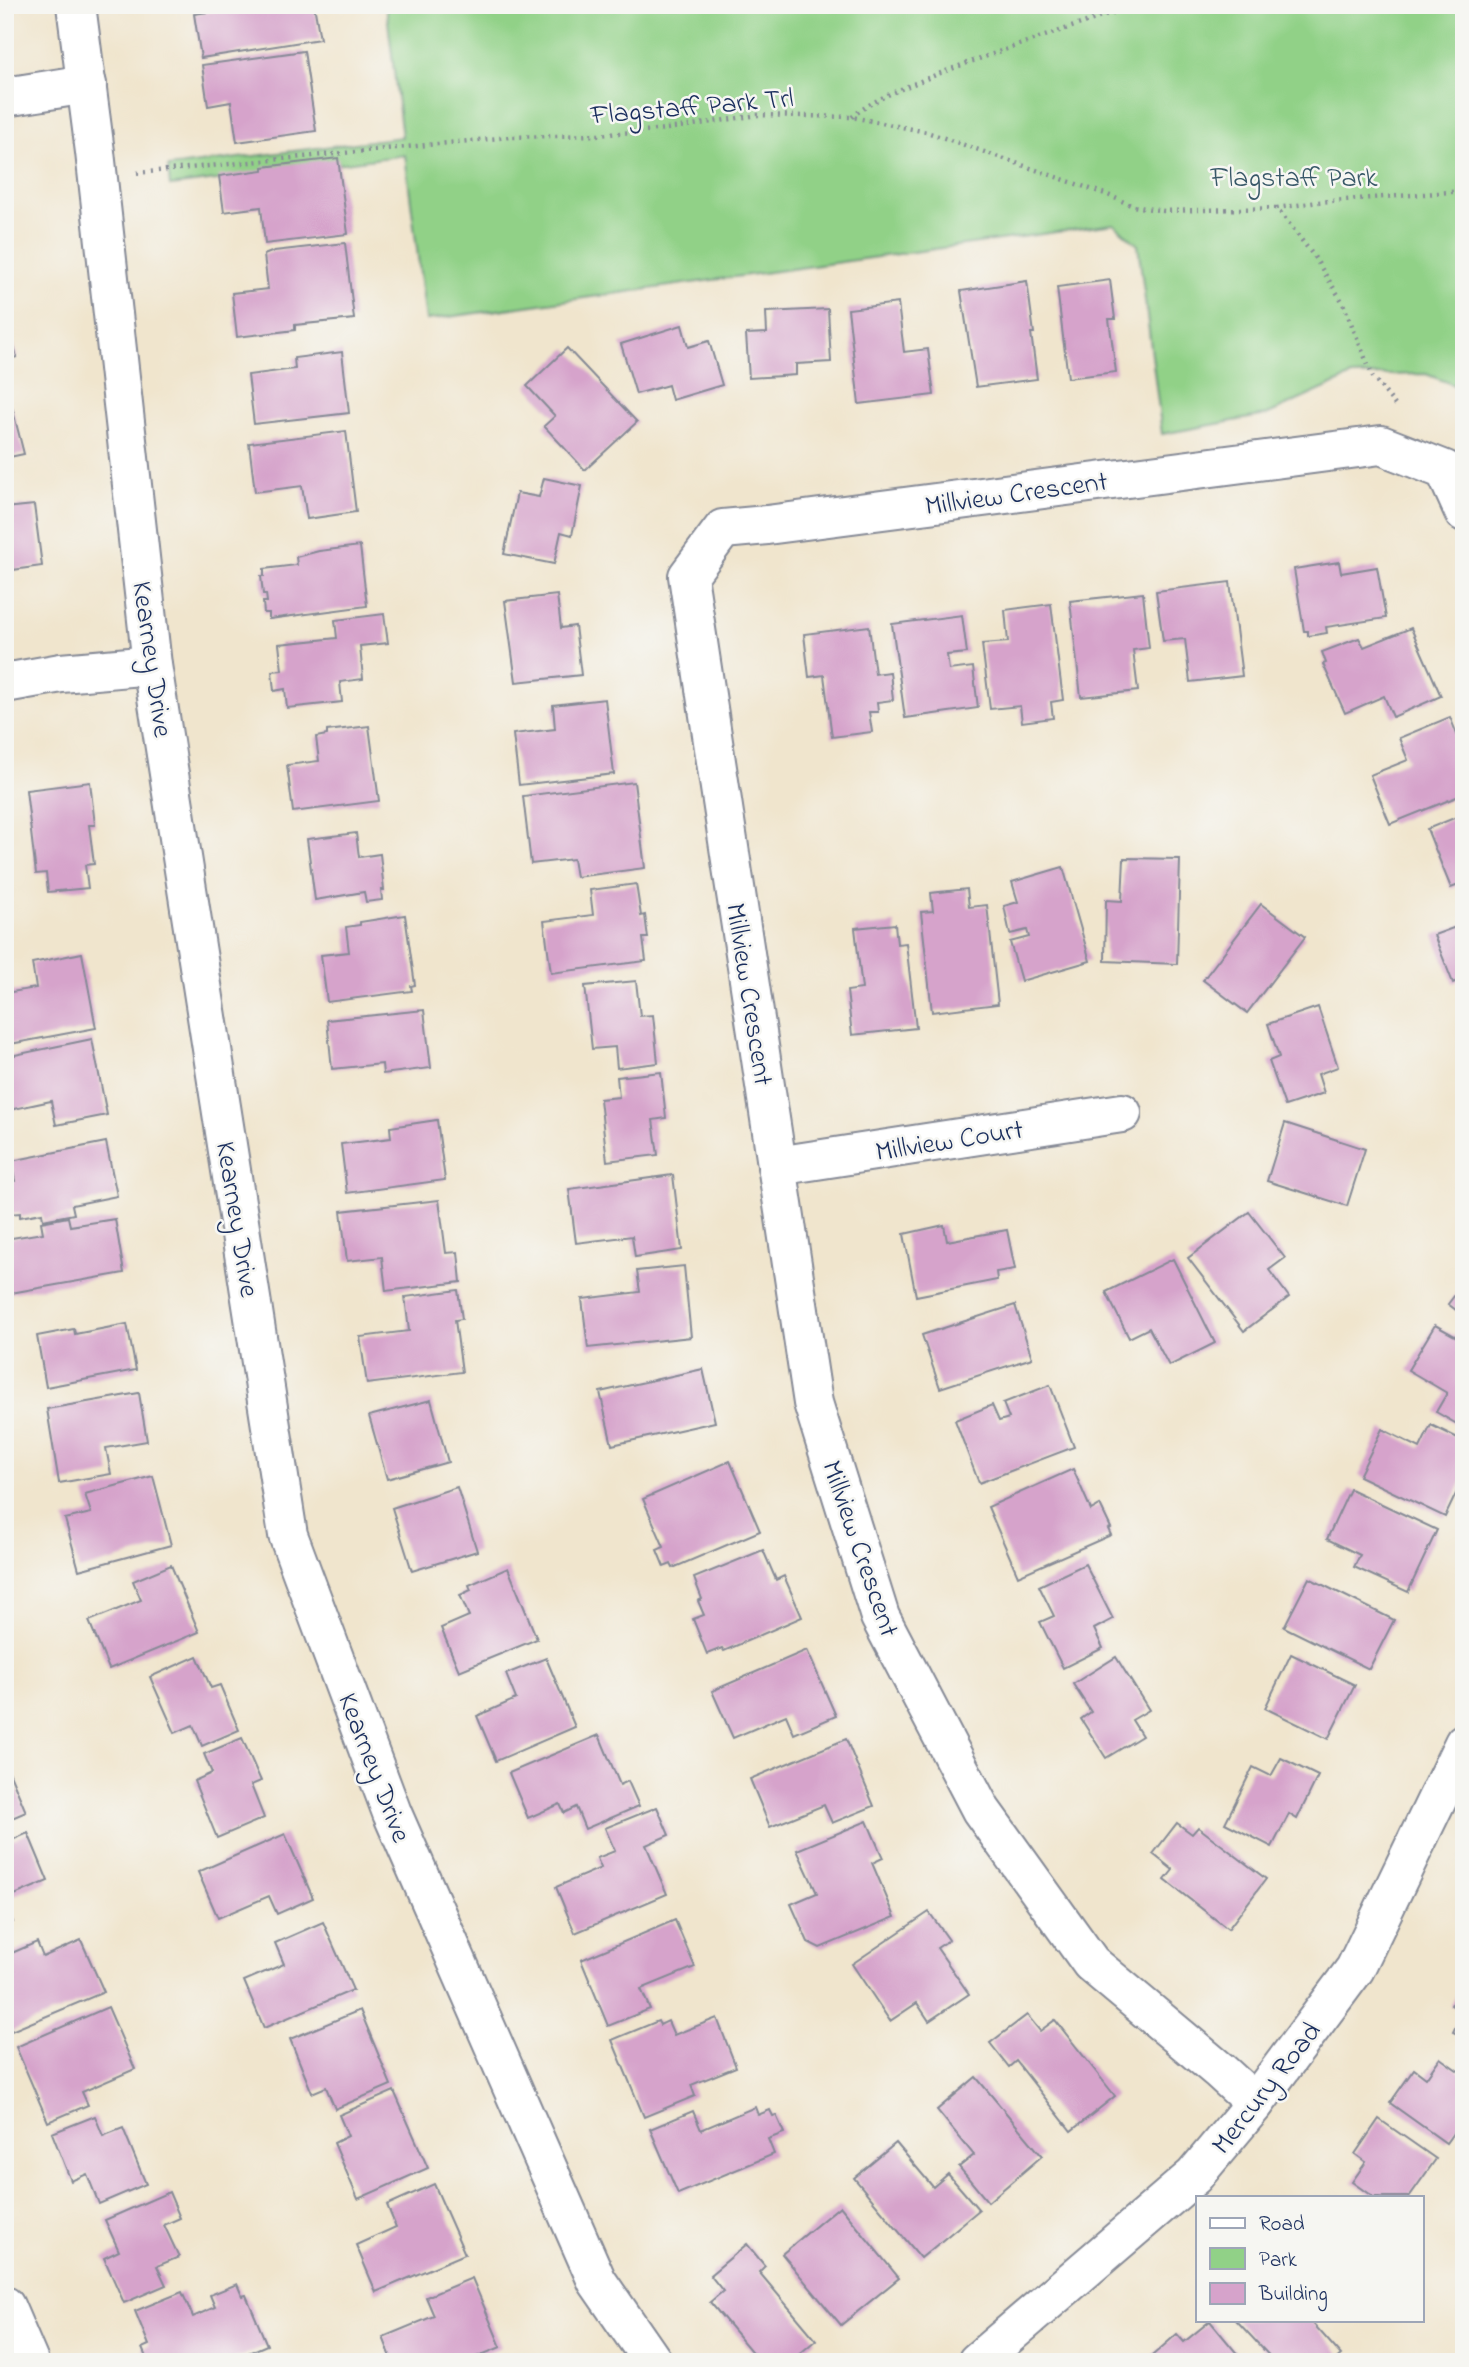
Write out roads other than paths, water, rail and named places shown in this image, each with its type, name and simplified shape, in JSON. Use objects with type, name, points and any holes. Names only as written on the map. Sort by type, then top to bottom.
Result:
[{"type":"street","name":"Kearney Drive","points":[[76,5],[98,176],[152,665],[288,1535],[392,1814],[585,2256],[597,2281],[653,2362]]},
{"type":"street","points":[[5,97],[87,84]]},
{"type":"street","name":"Millview Crescent","points":[[1255,2103],[1091,1962],[981,1810],[880,1616],[813,1403],[688,576],[723,529],[780,524],[1381,445],[1445,470],[1464,512]]},
{"type":"street","points":[[5,683],[61,673],[152,665]]},
{"type":"street","name":"Millview Court","points":[[777,1166],[1122,1113]]},
{"type":"street","name":"Mercury Road","points":[[977,2362],[1194,2176],[1255,2103],[1355,1969],[1464,1743]]},
{"type":"street","points":[[5,2306],[29,2362]]},
{"type":"park label","name":"Flagstaff Park","points":[[1294,176]]}]
